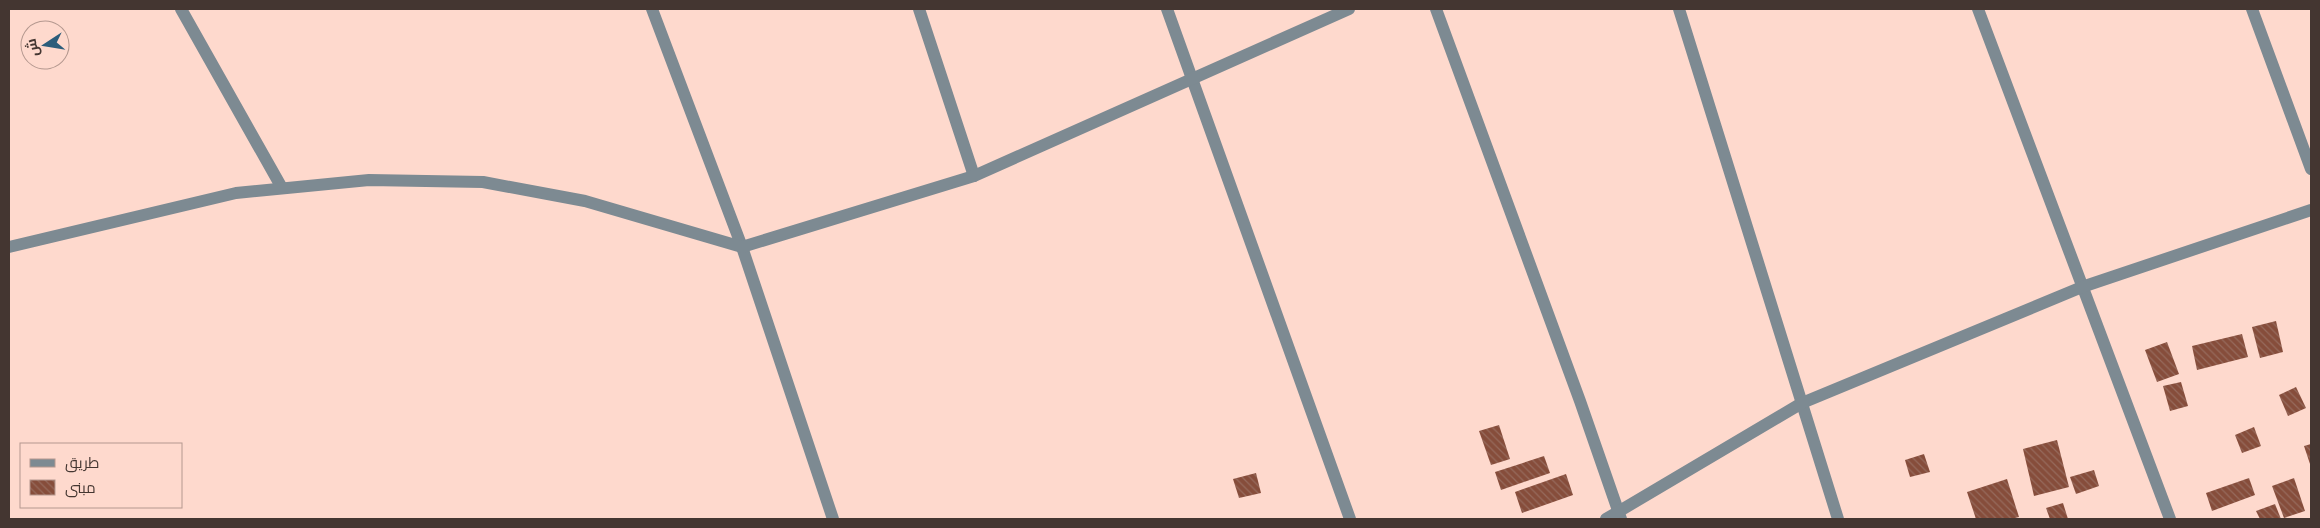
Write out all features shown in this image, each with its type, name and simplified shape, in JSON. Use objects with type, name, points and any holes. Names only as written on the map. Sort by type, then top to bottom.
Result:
[{"type":"street","points":[[181,9],[282,188]]},
{"type":"street","points":[[652,9],[742,247],[833,519]]},
{"type":"street","points":[[919,9],[974,176]]},
{"type":"street","points":[[1167,9],[1350,519]]},
{"type":"street","points":[[9,247],[236,193],[369,180],[482,182],[585,200],[742,247],[974,176],[1350,9]]},
{"type":"street","points":[[1436,9],[1580,401],[1619,515]]},
{"type":"street","points":[[1679,9],[1838,519]]},
{"type":"street","points":[[1978,9],[2170,519]]},
{"type":"street","points":[[2252,9],[2311,169]]},
{"type":"street","points":[[1606,519],[1619,515],[1802,403],[2082,287],[2311,210]]},
{"type":"building","points":[[2276,321],[2283,352],[2260,358],[2252,327]]},
{"type":"building","points":[[2242,334],[2248,357],[2197,370],[2192,346]]},
{"type":"building","points":[[2167,342],[2179,374],[2157,382],[2145,350]]},
{"type":"building","points":[[2181,382],[2188,406],[2170,411],[2163,386]]},
{"type":"building","points":[[2296,387],[2306,408],[2288,416],[2279,395]]},
{"type":"building","points":[[1499,425],[1510,459],[1491,465],[1479,431]]},
{"type":"building","points":[[2254,427],[2261,446],[2242,453],[2235,435]]},
{"type":"building","points":[[2057,440],[2069,487],[2034,496],[2023,449]]},
{"type":"building","points":[[2311,444],[2311,467],[2304,446]]},
{"type":"building","points":[[1924,454],[1930,472],[1910,477],[1905,460]]},
{"type":"building","points":[[1544,456],[1550,473],[1501,490],[1495,472]]},
{"type":"building","points":[[2094,470],[2099,486],[2076,494],[2070,477]]},
{"type":"building","points":[[1256,473],[1261,493],[1239,498],[1233,479]]},
{"type":"building","points":[[1566,474],[1573,495],[1522,513],[1515,492]]},
{"type":"building","points":[[2249,478],[2255,495],[2212,511],[2206,493]]},
{"type":"building","points":[[2294,478],[2305,511],[2284,518],[2272,486]]},
{"type":"building","points":[[2007,479],[2019,517],[2011,519],[1976,519],[1967,492]]},
{"type":"building","points":[[2063,503],[2068,519],[2050,519],[2046,508]]},
{"type":"building","points":[[2275,504],[2281,519],[2260,519],[2256,511]]}]
